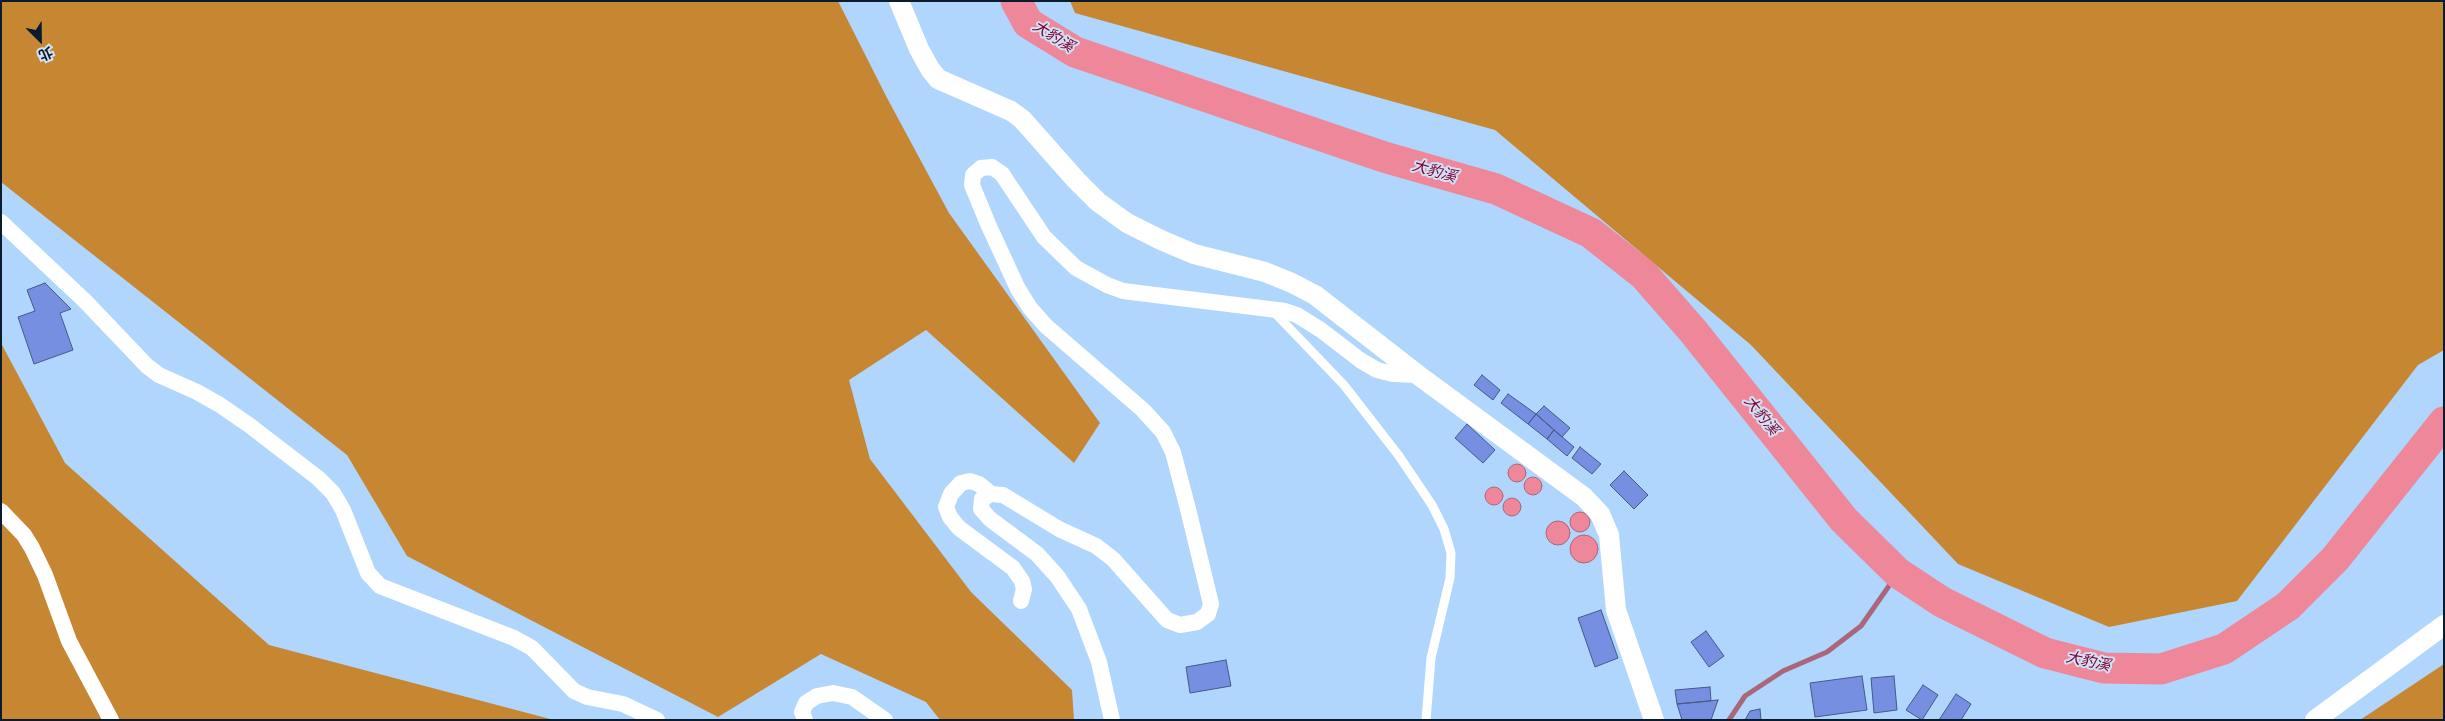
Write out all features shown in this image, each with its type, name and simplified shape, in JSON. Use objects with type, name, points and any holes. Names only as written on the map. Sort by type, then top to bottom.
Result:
[{"type":"street","points":[[899,1],[919,49],[938,79],[1011,111],[1022,119],[1076,180],[1098,202],[1126,223],[1194,254],[1265,272],[1292,282],[1315,295],[1418,375],[1584,498],[1600,514],[1609,535],[1616,610],[1654,720]]},
{"type":"street","points":[[1021,601],[1024,589],[1022,581],[1013,568],[959,528],[950,517],[946,507],[951,494],[961,484],[970,481],[978,484],[991,494],[1003,495],[1060,529],[1096,546],[1113,559],[1167,620],[1180,625],[1197,622],[1208,614],[1211,604],[1173,452],[1163,432],[1143,410],[1046,326],[1030,308],[992,232],[972,185],[973,175],[981,168],[992,167],[1002,174],[1044,237],[1076,268],[1107,285],[1123,291],[1270,308],[1297,315],[1378,370],[1393,374],[1418,375]]},
{"type":"street","points":[[1,222],[85,301],[153,370],[220,405],[249,424],[318,478],[333,493],[343,510],[368,573],[380,586],[514,638],[532,648],[574,691],[587,697],[623,704],[657,720]]},
{"type":"street","points":[[991,494],[982,499],[981,509],[990,519],[1037,554],[1057,576],[1079,609],[1099,662],[1112,720]]},
{"type":"street","points":[[1,511],[24,534],[32,548],[45,575],[69,641],[111,720]]},
{"type":"street","points":[[2315,720],[2444,625]]},
{"type":"street","points":[[805,720],[802,712],[806,703],[817,696],[833,693],[852,697],[885,720]]},
{"type":"lane","points":[[1270,308],[1344,385],[1404,464],[1432,505],[1444,529],[1451,552],[1450,578],[1431,658],[1426,720]]},
{"type":"shaded area","points":[[1,1],[838,1],[886,96],[949,213],[1100,423],[1074,463],[926,330],[849,380],[870,459],[971,592],[1072,690],[1074,720],[940,720],[926,702],[821,654],[718,717],[407,556],[347,455],[1,182]]},
{"type":"shaded area","points":[[1070,1],[2444,1],[2444,350],[2418,365],[2237,601],[2109,627],[1958,564],[1751,345],[1495,130],[1075,13]]},
{"type":"shaded area","points":[[1,343],[65,463],[269,645],[554,720],[1,720]]},
{"type":"shaded area","points":[[1517,464],[1525,469],[1526,473],[1521,481],[1517,482],[1509,477],[1508,473],[1513,465]]},
{"type":"shaded area","points":[[1533,477],[1541,482],[1542,486],[1537,494],[1533,495],[1525,490],[1524,486],[1529,478]]},
{"type":"shaded area","points":[[1494,487],[1502,492],[1503,496],[1498,504],[1494,505],[1486,500],[1485,496],[1490,488]]},
{"type":"shaded area","points":[[1512,498],[1519,500],[1521,507],[1519,514],[1512,516],[1505,514],[1503,507],[1505,500]]},
{"type":"shaded area","points":[[1580,512],[1587,515],[1590,522],[1587,529],[1580,532],[1573,529],[1570,522],[1573,515]]},
{"type":"shaded area","points":[[1558,521],[1563,522],[1569,528],[1569,538],[1563,544],[1558,545],[1553,544],[1547,538],[1546,533],[1547,528],[1553,522]]},
{"type":"shaded area","points":[[1584,535],[1594,539],[1598,549],[1594,559],[1584,563],[1574,559],[1570,549],[1574,539]]},
{"type":"shaded area","points":[[2444,664],[2444,720],[2360,720]]},
{"type":"building","points":[[45,283],[71,309],[60,313],[73,350],[34,364],[18,317],[35,311],[27,290]]},
{"type":"building","points":[[1482,375],[1500,390],[1493,400],[1474,385]]},
{"type":"building","points":[[1508,394],[1536,414],[1528,424],[1501,403]]},
{"type":"building","points":[[1544,406],[1570,428],[1562,437],[1536,414]]},
{"type":"building","points":[[1536,414],[1554,430],[1547,439],[1528,424]]},
{"type":"building","points":[[1467,424],[1495,450],[1483,463],[1455,438]]},
{"type":"building","points":[[1554,430],[1574,447],[1567,456],[1547,439]]},
{"type":"building","points":[[1580,447],[1601,464],[1592,474],[1572,458]]},
{"type":"building","points":[[1624,471],[1648,495],[1634,509],[1610,485]]},
{"type":"building","points":[[1601,610],[1618,658],[1595,667],[1578,618]]},
{"type":"building","points":[[1706,631],[1724,656],[1709,667],[1691,642]]},
{"type":"building","points":[[1226,660],[1231,686],[1190,693],[1186,667]]},
{"type":"building","points":[[1862,676],[1867,710],[1815,717],[1810,683]]},
{"type":"building","points":[[1894,676],[1897,710],[1874,713],[1871,678]]},
{"type":"building","points":[[1923,685],[1938,695],[1922,720],[1906,710]]},
{"type":"building","points":[[1710,687],[1711,701],[1677,704],[1675,690]]},
{"type":"building","points":[[1956,694],[1971,704],[1961,720],[1939,720]]},
{"type":"building","points":[[1718,700],[1711,720],[1682,720],[1677,704]]},
{"type":"building","points":[[1760,709],[1761,720],[1745,720],[1750,711]]},
{"type":"waterway","name":"大豹溪","points":[[1016,1],[1028,23],[1075,52],[1384,157],[1496,189],[1591,233],[1644,275],[1693,331],[1844,520],[1898,573],[1942,602],[2045,653],[2104,668],[2161,669],[2224,649],[2288,606],[2335,559],[2444,422]]},
{"type":"waterway","points":[[1729,720],[1745,696],[1783,671],[1827,652],[1861,626],[1898,573]]}]
